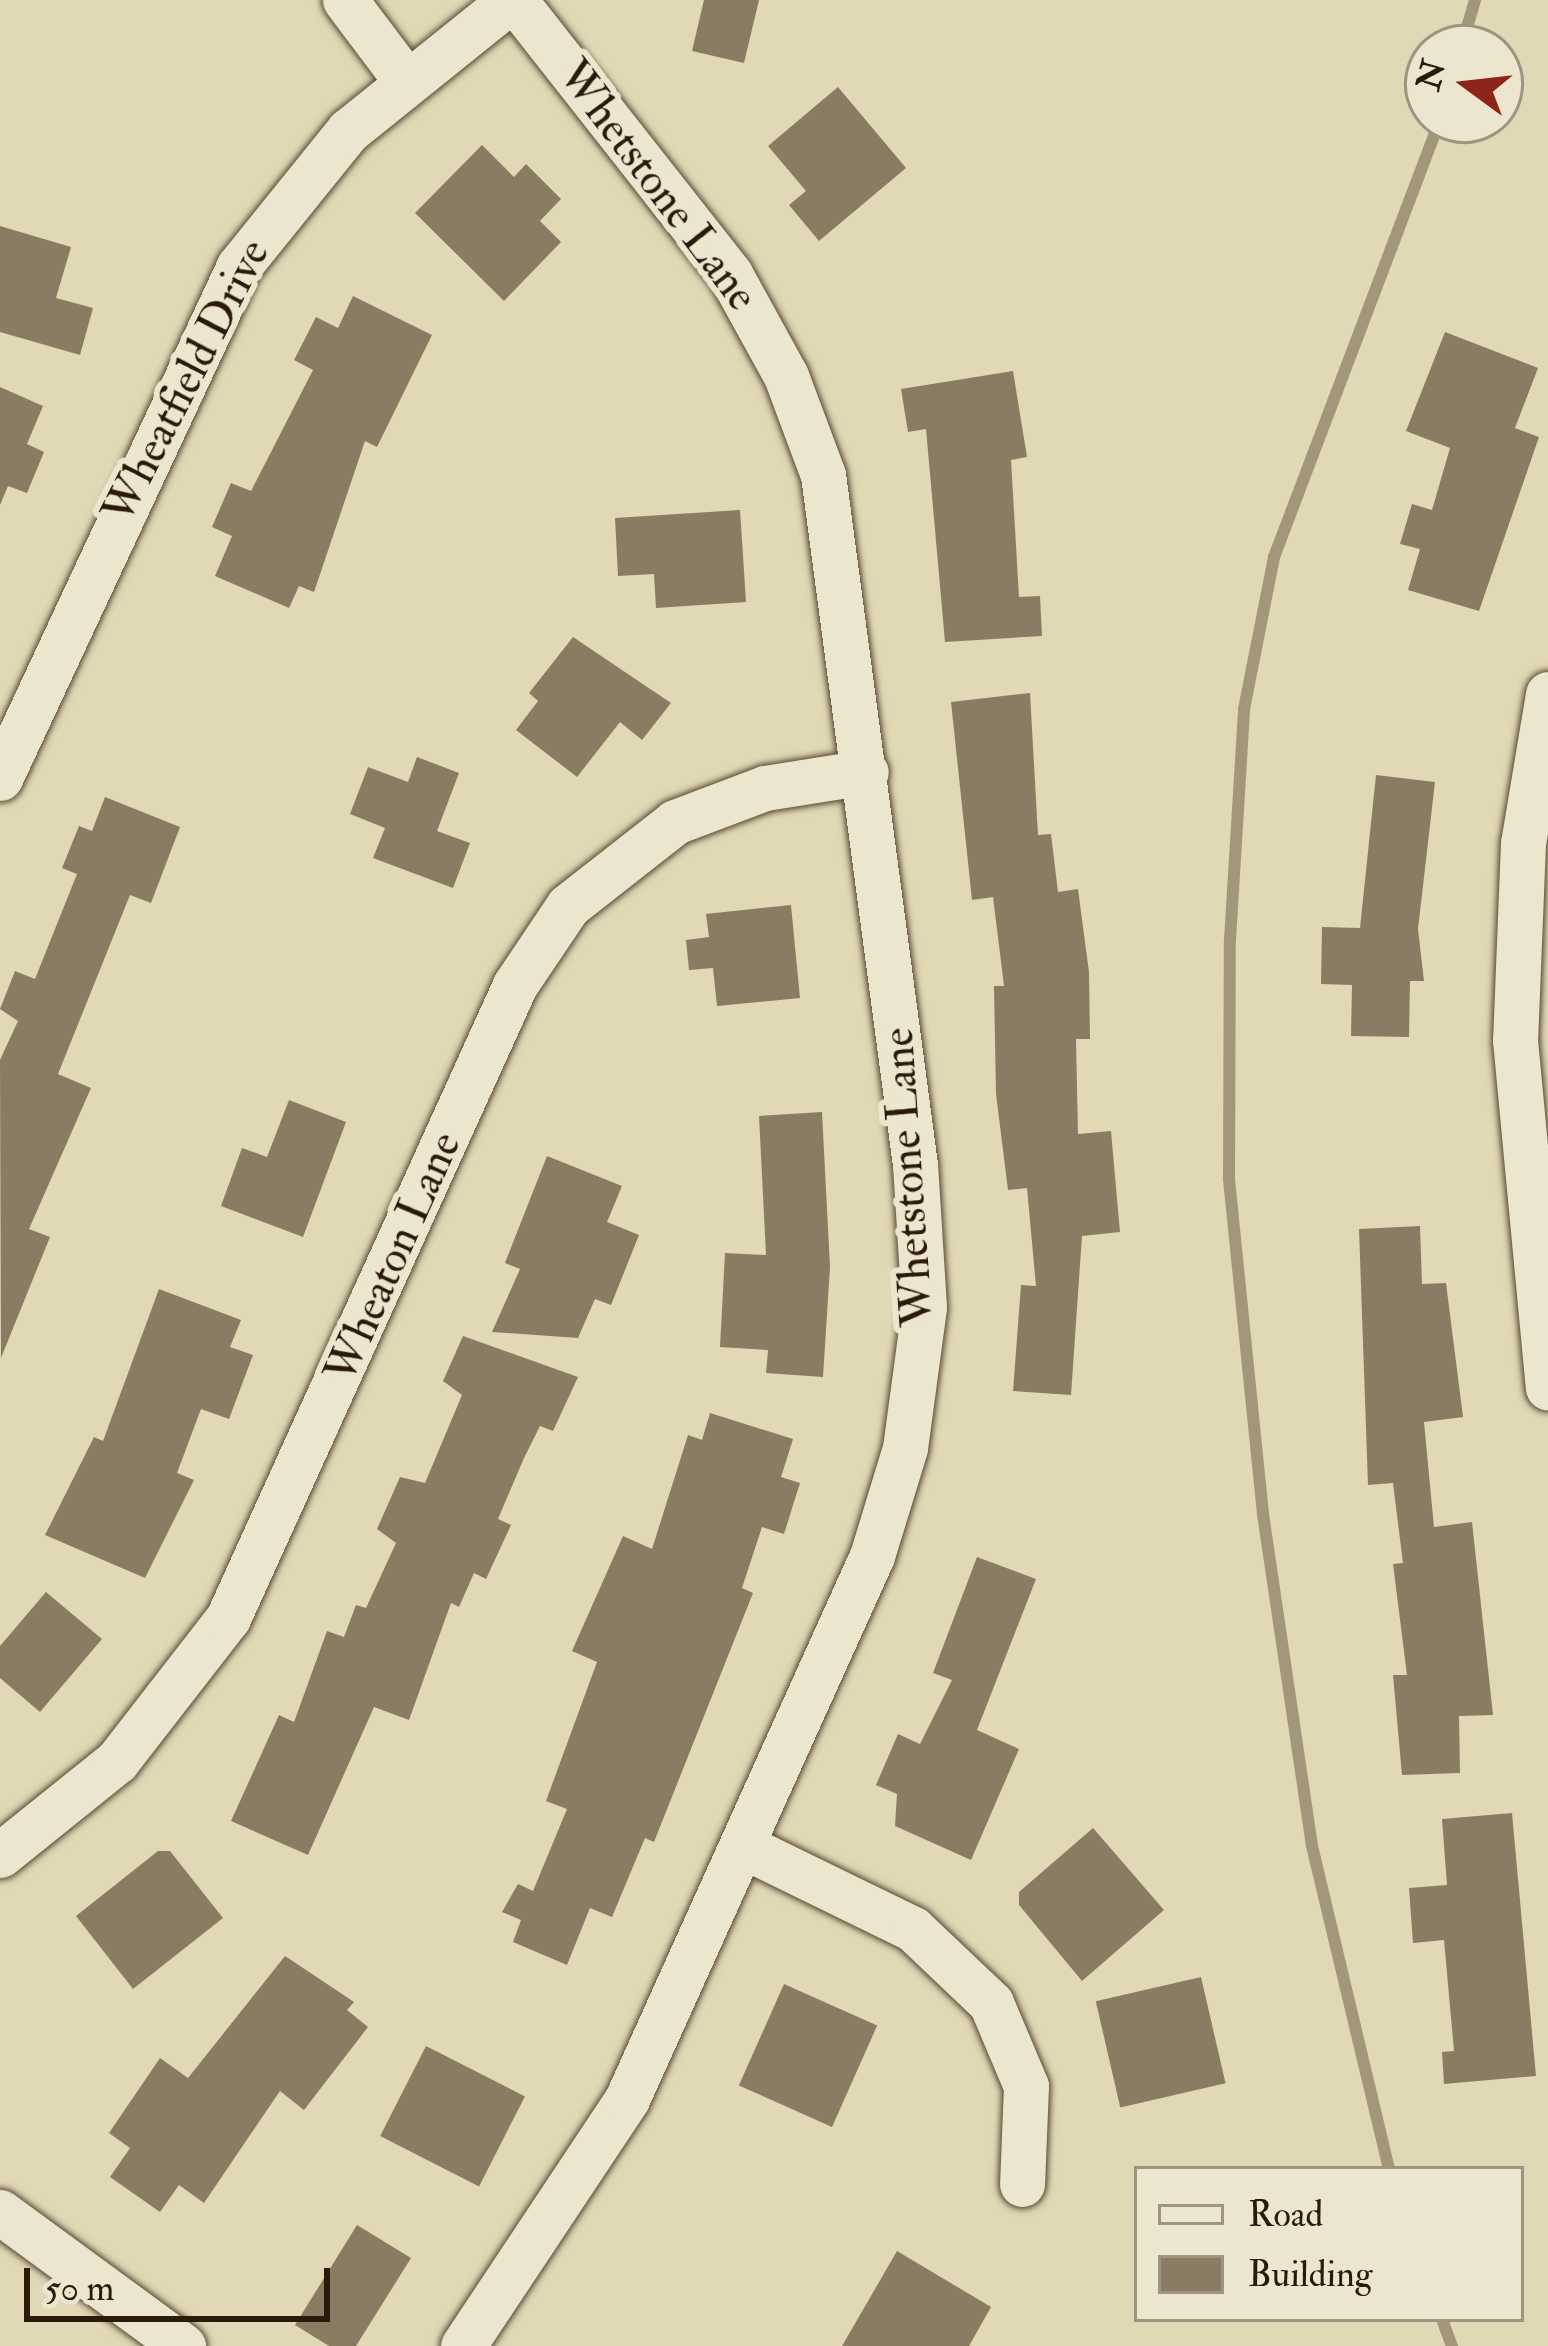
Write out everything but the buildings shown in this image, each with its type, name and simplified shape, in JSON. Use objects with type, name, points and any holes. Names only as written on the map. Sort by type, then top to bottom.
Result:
[{"type":"street","points":[[345,0],[406,81]]},
{"type":"street","name":"Wheatfield Drive","points":[[0,778],[239,266],[322,159],[406,81],[512,0]]},
{"type":"street","name":"Whetstone Lane","points":[[463,2346],[606,2135],[743,1846],[872,1556],[919,1377],[920,1213],[836,535],[786,376],[730,274],[512,0]]},
{"type":"street","points":[[1548,694],[1523,843],[1515,1040],[1548,1387]]},
{"type":"street","name":"Wheaton Lane","points":[[0,1856],[117,1761],[228,1618],[515,986],[568,906],[675,822],[765,788],[866,772]]},
{"type":"street","points":[[743,1846],[913,1929],[991,2003],[1026,2086],[1022,2184]]},
{"type":"street","points":[[0,2212],[183,2346]]},
{"type":"waterway","points":[[1468,24],[1475,0]]},
{"type":"waterway","points":[[1388,2166],[1312,1846],[1263,1514],[1229,1180],[1230,940],[1244,709],[1274,557],[1431,144]]},
{"type":"waterway","points":[[1443,2322],[1452,2346]]}]
